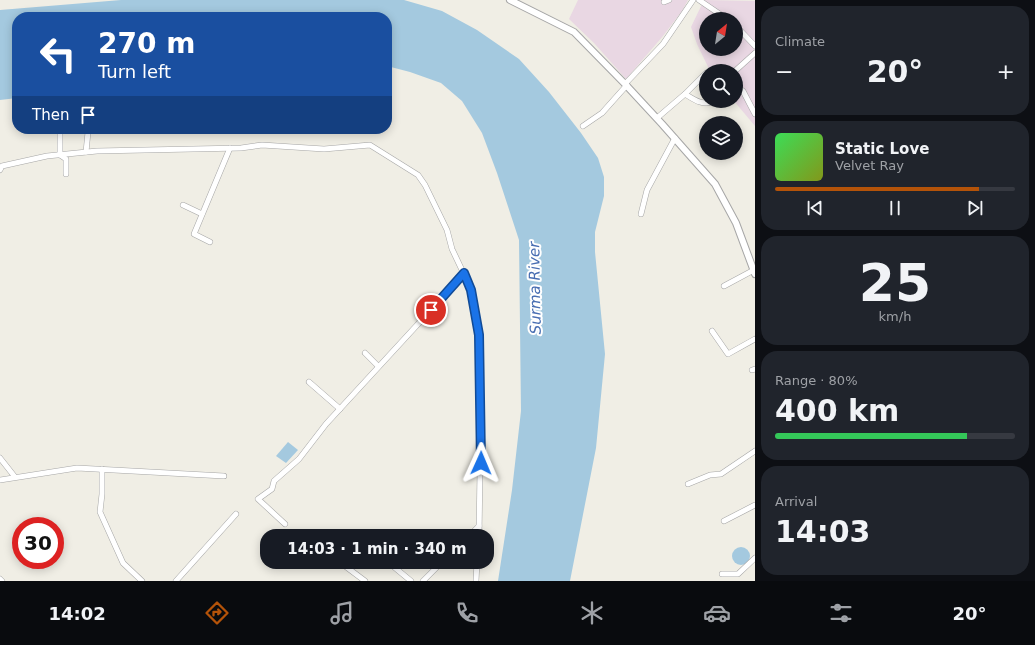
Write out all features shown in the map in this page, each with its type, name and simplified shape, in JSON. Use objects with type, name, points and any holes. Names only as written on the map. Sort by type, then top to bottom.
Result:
[{"type":"street","points":[[510,0],[574,32],[626,84],[715,184],[736,223],[754,272],[724,286]]},
{"type":"street","points":[[583,126],[602,113],[626,84],[663,44],[693,0]]},
{"type":"street","points":[[699,0],[716,12]]},
{"type":"street","points":[[743,33],[755,46]]},
{"type":"street","points":[[743,64],[755,53]]},
{"type":"street","points":[[656,118],[685,94],[699,80]]},
{"type":"street","points":[[743,91],[755,114]]},
{"type":"street","points":[[685,94],[699,103]]},
{"type":"street","points":[[60,134],[60,155]]},
{"type":"street","points":[[86,152],[88,134]]},
{"type":"street","points":[[641,214],[647,190],[675,138]]},
{"type":"street","points":[[0,170],[2,166],[60,155],[86,152],[262,146],[324,149],[370,145],[418,175],[447,230],[452,249],[471,290],[479,335],[481,405],[479,526],[476,529]]},
{"type":"street","points":[[210,242],[194,234],[230,148]]},
{"type":"street","points":[[60,155],[66,159],[66,174]]},
{"type":"street","points":[[183,205],[202,214]]},
{"type":"street","points":[[285,524],[258,499],[272,489],[274,481],[299,459],[378,366],[464,273]]},
{"type":"street","points":[[712,331],[728,354],[755,339]]},
{"type":"street","points":[[365,353],[378,366]]},
{"type":"street","points":[[309,382],[340,409]]},
{"type":"street","points":[[688,484],[710,476],[721,474],[755,451]]},
{"type":"street","points":[[0,458],[15,477]]},
{"type":"street","points":[[0,480],[77,468],[224,476]]},
{"type":"street","points":[[102,469],[100,512],[123,563],[142,581]]},
{"type":"street","points":[[724,521],[755,506]]},
{"type":"street","points":[[176,581],[236,514]]},
{"type":"street","points":[[722,574],[738,574],[755,558]]},
{"type":"street","points":[[349,569],[365,581]]},
{"type":"street","points":[[396,569],[411,581]]},
{"type":"street","points":[[423,581],[435,569]]},
{"type":"street","points":[[476,581],[477,569]]},
{"type":"shaded area","points":[[578,0],[688,0],[682,11],[663,36],[626,79],[594,43],[569,19]]},
{"type":"shaded area","points":[[704,0],[755,1],[755,126],[740,108],[743,108],[743,64],[707,64],[703,56],[743,56],[743,12],[699,12],[699,48],[691,27]]},
{"type":"water","name":"Surma River","points":[[121,0],[404,0],[442,11],[477,30],[519,59],[549,92],[581,133],[598,158],[604,177],[604,196],[595,232],[595,252],[605,354],[596,448],[570,581],[498,581],[512,490],[521,411],[519,240],[482,133],[462,101],[441,83],[392,67],[392,12],[12,12],[12,99],[0,100],[0,10]]},
{"type":"water","points":[[288,442],[298,450],[286,463],[276,456]]},
{"type":"water","points":[[741,547],[747,550],[750,556],[747,562],[741,565],[735,562],[732,556],[735,550]]},
{"type":"route","points":[[431,310],[464,273],[471,290],[479,335],[481,463]]}]
